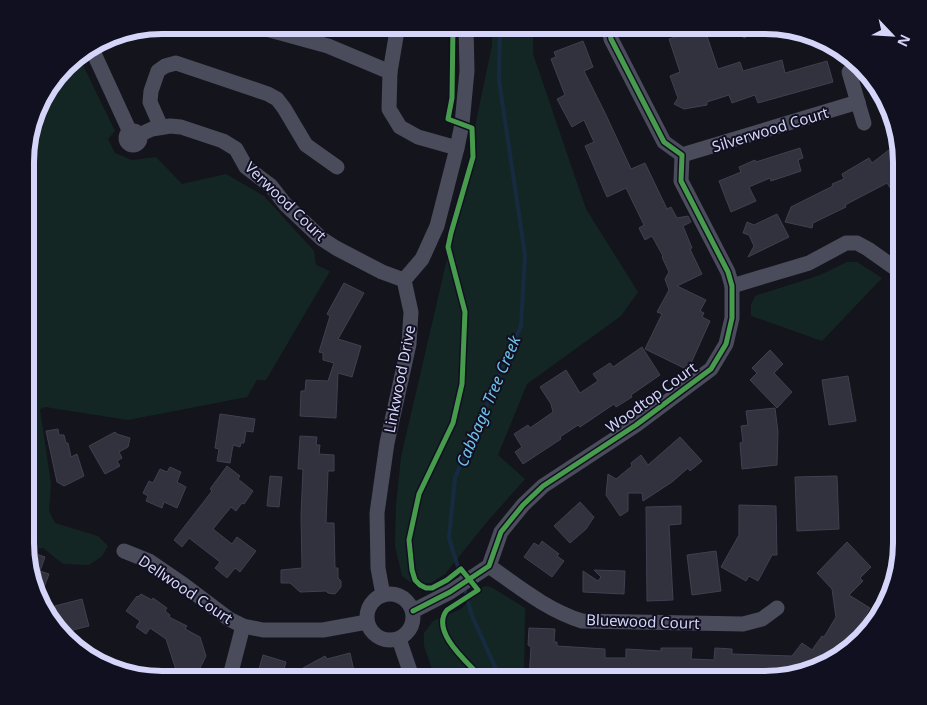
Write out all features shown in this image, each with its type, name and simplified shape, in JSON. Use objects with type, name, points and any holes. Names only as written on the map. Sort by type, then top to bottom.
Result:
[{"type":"street","points":[[288,34],[328,46],[390,72]]},
{"type":"street","points":[[396,34],[390,72],[389,109],[400,127],[418,137],[457,148]]},
{"type":"street","points":[[404,280],[422,259],[436,226],[457,148],[462,124],[467,71],[466,34]]},
{"type":"street","points":[[610,34],[611,40],[664,142],[682,155]]},
{"type":"street","name":"Verwood Court","points":[[94,53],[131,141],[161,127],[181,128],[223,141],[236,149],[246,167],[271,186],[285,204],[322,238],[336,248],[382,272],[404,280]]},
{"type":"street","points":[[161,127],[150,102],[150,91],[158,70],[176,63],[268,94],[277,99],[306,145],[337,168]]},
{"type":"street","points":[[849,72],[864,123]]},
{"type":"street","name":"Silverwood Court","points":[[682,155],[858,102]]},
{"type":"street","name":"Woodtop Court","points":[[489,566],[501,532],[523,505],[543,486],[636,425],[711,369],[726,344],[732,318],[732,286],[728,272],[681,181],[682,155]]},
{"type":"street","points":[[732,286],[809,263],[846,243],[857,244],[868,249],[893,267]]},
{"type":"street","name":"Linkwood Drive","points":[[383,595],[378,568],[377,513],[387,443],[408,344],[411,312],[404,280]]},
{"type":"street","name":"Dellwood Court","points":[[124,551],[149,561],[230,619],[243,626],[263,630],[323,630],[367,622]]},
{"type":"street","points":[[413,611],[450,592],[489,566]]},
{"type":"street","name":"Bluewood Court","points":[[489,566],[547,606],[565,615],[582,620],[743,624],[762,619],[777,608]]},
{"type":"street","points":[[391,594],[405,598],[413,611],[414,618],[410,630],[399,639],[385,640],[379,638],[369,628],[367,622],[369,608],[372,602],[383,595],[391,594]]},
{"type":"street","points":[[231,671],[243,626]]},
{"type":"street","points":[[399,639],[410,671]]},
{"type":"green space","points":[[492,34],[533,34],[533,54],[586,209],[638,292],[621,316],[527,384],[498,455],[525,479],[445,574],[431,583],[412,583],[402,576],[395,546],[396,505],[401,457],[453,233],[492,45]]},
{"type":"green space","points":[[81,62],[115,131],[108,139],[115,153],[132,160],[156,157],[182,184],[226,174],[264,196],[314,251],[316,265],[330,271],[266,380],[257,380],[247,397],[128,420],[45,407],[40,409],[51,484],[49,511],[55,523],[98,536],[108,546],[102,556],[89,565],[63,564],[43,548],[34,548],[35,145],[43,112],[51,97],[65,77]]},
{"type":"green space","points":[[847,262],[857,262],[882,278],[822,341],[751,316],[751,305],[755,296],[820,275]]},
{"type":"green space","points":[[482,587],[493,588],[525,608],[524,671],[433,671],[424,646],[424,633],[433,621],[461,609]]},
{"type":"building","points":[[684,34],[706,34],[718,69],[740,62],[743,71],[782,60],[785,73],[827,61],[833,82],[758,103],[755,95],[732,103],[729,95],[707,102],[707,105],[684,109],[674,104],[678,98],[670,76],[680,72],[669,39]]},
{"type":"building","points":[[737,34],[747,34],[745,38]]},
{"type":"building","points":[[583,41],[593,67],[584,71],[631,169],[645,163],[667,209],[671,207],[677,218],[688,216],[691,222],[683,226],[692,248],[690,249],[702,274],[677,286],[706,300],[700,311],[704,313],[702,317],[710,321],[688,370],[645,349],[662,314],[657,312],[669,290],[665,279],[669,272],[652,236],[645,240],[639,228],[644,225],[626,188],[607,197],[585,146],[594,142],[584,120],[572,127],[557,99],[565,95],[551,59],[556,57],[554,52]]},
{"type":"building","points":[[892,147],[893,192],[887,183],[845,205],[846,207],[813,223],[812,228],[785,222],[791,207],[833,186],[832,184],[844,179],[842,174],[869,158],[872,163]]},
{"type":"building","points":[[800,148],[803,158],[798,160],[801,171],[771,181],[770,178],[749,187],[756,201],[731,212],[719,181],[741,172],[739,167],[755,160],[756,162]]},
{"type":"building","points":[[777,214],[789,237],[748,257],[754,246],[749,235],[743,233],[747,222],[754,225]]},
{"type":"building","points":[[344,283],[364,293],[338,339],[361,346],[352,377],[338,373],[336,418],[300,416],[301,391],[305,391],[306,380],[328,381],[334,363],[323,360],[323,353],[319,352],[330,316],[327,314]]},
{"type":"building","points":[[642,347],[660,375],[631,395],[632,397],[616,407],[614,404],[580,427],[578,425],[560,437],[561,439],[523,464],[515,452],[522,447],[514,434],[528,425],[530,428],[553,412],[551,404],[540,387],[566,370],[580,393],[598,381],[593,374],[610,363],[613,367]]},
{"type":"building","points":[[770,350],[783,364],[774,373],[792,392],[777,408],[750,380],[757,373],[752,368]]},
{"type":"building","points":[[848,376],[856,421],[829,425],[822,380]]},
{"type":"building","points":[[775,408],[778,432],[777,465],[742,469],[740,443],[743,442],[741,426],[748,425],[746,411]]},
{"type":"building","points":[[220,414],[255,419],[253,432],[246,431],[244,443],[241,443],[240,447],[233,445],[230,463],[217,461],[219,449],[215,448]]},
{"type":"building","points":[[58,429],[59,435],[64,435],[66,443],[68,443],[71,457],[77,454],[84,476],[64,486],[57,482],[46,431]]},
{"type":"building","points":[[115,432],[130,438],[128,447],[119,452],[122,458],[117,461],[120,466],[105,474],[89,446]]},
{"type":"building","points":[[300,436],[317,437],[316,445],[320,445],[319,454],[334,455],[334,471],[328,471],[326,523],[334,523],[335,568],[338,568],[338,578],[341,581],[341,587],[335,594],[326,591],[300,592],[290,583],[281,583],[281,570],[302,568],[301,516],[303,469],[298,469]]},
{"type":"building","points":[[680,437],[702,461],[690,471],[688,468],[672,482],[643,501],[642,493],[628,493],[628,511],[620,516],[606,495],[608,474],[616,479],[632,466],[631,463],[641,455],[648,465]]},
{"type":"building","points":[[227,466],[240,476],[238,479],[253,491],[244,504],[242,503],[236,511],[231,507],[213,529],[232,544],[237,537],[256,551],[240,572],[235,568],[227,578],[215,568],[220,562],[189,538],[182,547],[174,540],[212,491],[210,489]]},
{"type":"building","points":[[170,467],[181,472],[177,482],[186,487],[177,508],[164,502],[162,508],[146,501],[148,496],[143,493],[149,481],[153,483],[160,469],[167,472]]},
{"type":"building","points":[[270,476],[282,477],[279,507],[267,506]]},
{"type":"building","points":[[837,476],[839,529],[797,531],[795,477]]},
{"type":"building","points":[[580,502],[594,517],[586,529],[570,543],[554,526]]},
{"type":"building","points":[[739,505],[776,506],[777,555],[772,555],[758,581],[749,576],[746,581],[721,567],[739,535]]},
{"type":"building","points":[[681,506],[681,524],[669,525],[673,600],[647,601],[646,507]]},
{"type":"building","points":[[542,541],[559,554],[557,556],[564,561],[552,577],[524,557],[534,543],[539,546]]},
{"type":"building","points":[[847,542],[871,567],[860,578],[863,581],[849,595],[870,608],[850,640],[837,650],[815,662],[791,669],[766,671],[530,671],[531,647],[528,645],[529,628],[555,629],[554,642],[557,642],[557,646],[605,649],[605,658],[626,658],[626,649],[661,651],[661,648],[692,648],[691,659],[714,660],[715,648],[732,649],[732,654],[792,656],[802,643],[812,650],[822,636],[824,637],[836,617],[832,589],[817,573]]},
{"type":"building","points":[[716,551],[721,591],[692,595],[687,555]]},
{"type":"building","points":[[34,553],[45,557],[40,571],[49,574],[43,590],[38,577]]},
{"type":"building","points":[[594,570],[625,571],[624,594],[583,592],[583,571],[598,581],[601,577]]},
{"type":"building","points":[[141,594],[152,600],[153,598],[167,608],[165,611],[170,615],[169,617],[187,626],[185,629],[200,637],[206,656],[199,670],[200,671],[176,671],[166,639],[150,628],[146,634],[136,627],[140,621],[126,611]]},
{"type":"building","points":[[82,599],[89,626],[73,630],[74,638],[58,618],[55,606]]},
{"type":"building","points":[[350,653],[354,671],[304,671],[303,668],[325,656],[327,659]]},
{"type":"building","points":[[263,655],[286,662],[284,671],[258,671]]},
{"type":"waterway","name":"Cabbage Tree Creek","points":[[462,580],[449,538],[455,478],[521,326],[525,255],[499,80],[500,34]]},
{"type":"waterway","name":"Cabbage Tree Creek","points":[[464,587],[472,616],[497,671]]},
{"type":"cycle path","points":[[453,34],[452,98],[448,119],[472,128],[473,157],[448,247],[465,312],[462,384],[453,423],[419,494],[409,540],[412,570],[415,580],[420,585],[432,588],[447,580],[461,569],[478,590],[447,610],[443,618],[443,627],[452,646],[475,671]]},
{"type":"cycle path","points":[[413,611],[450,592],[489,566],[501,532],[523,505],[543,486],[636,425],[711,369],[726,344],[732,318],[732,286],[728,272],[681,181],[682,155],[664,142],[610,34]]}]
